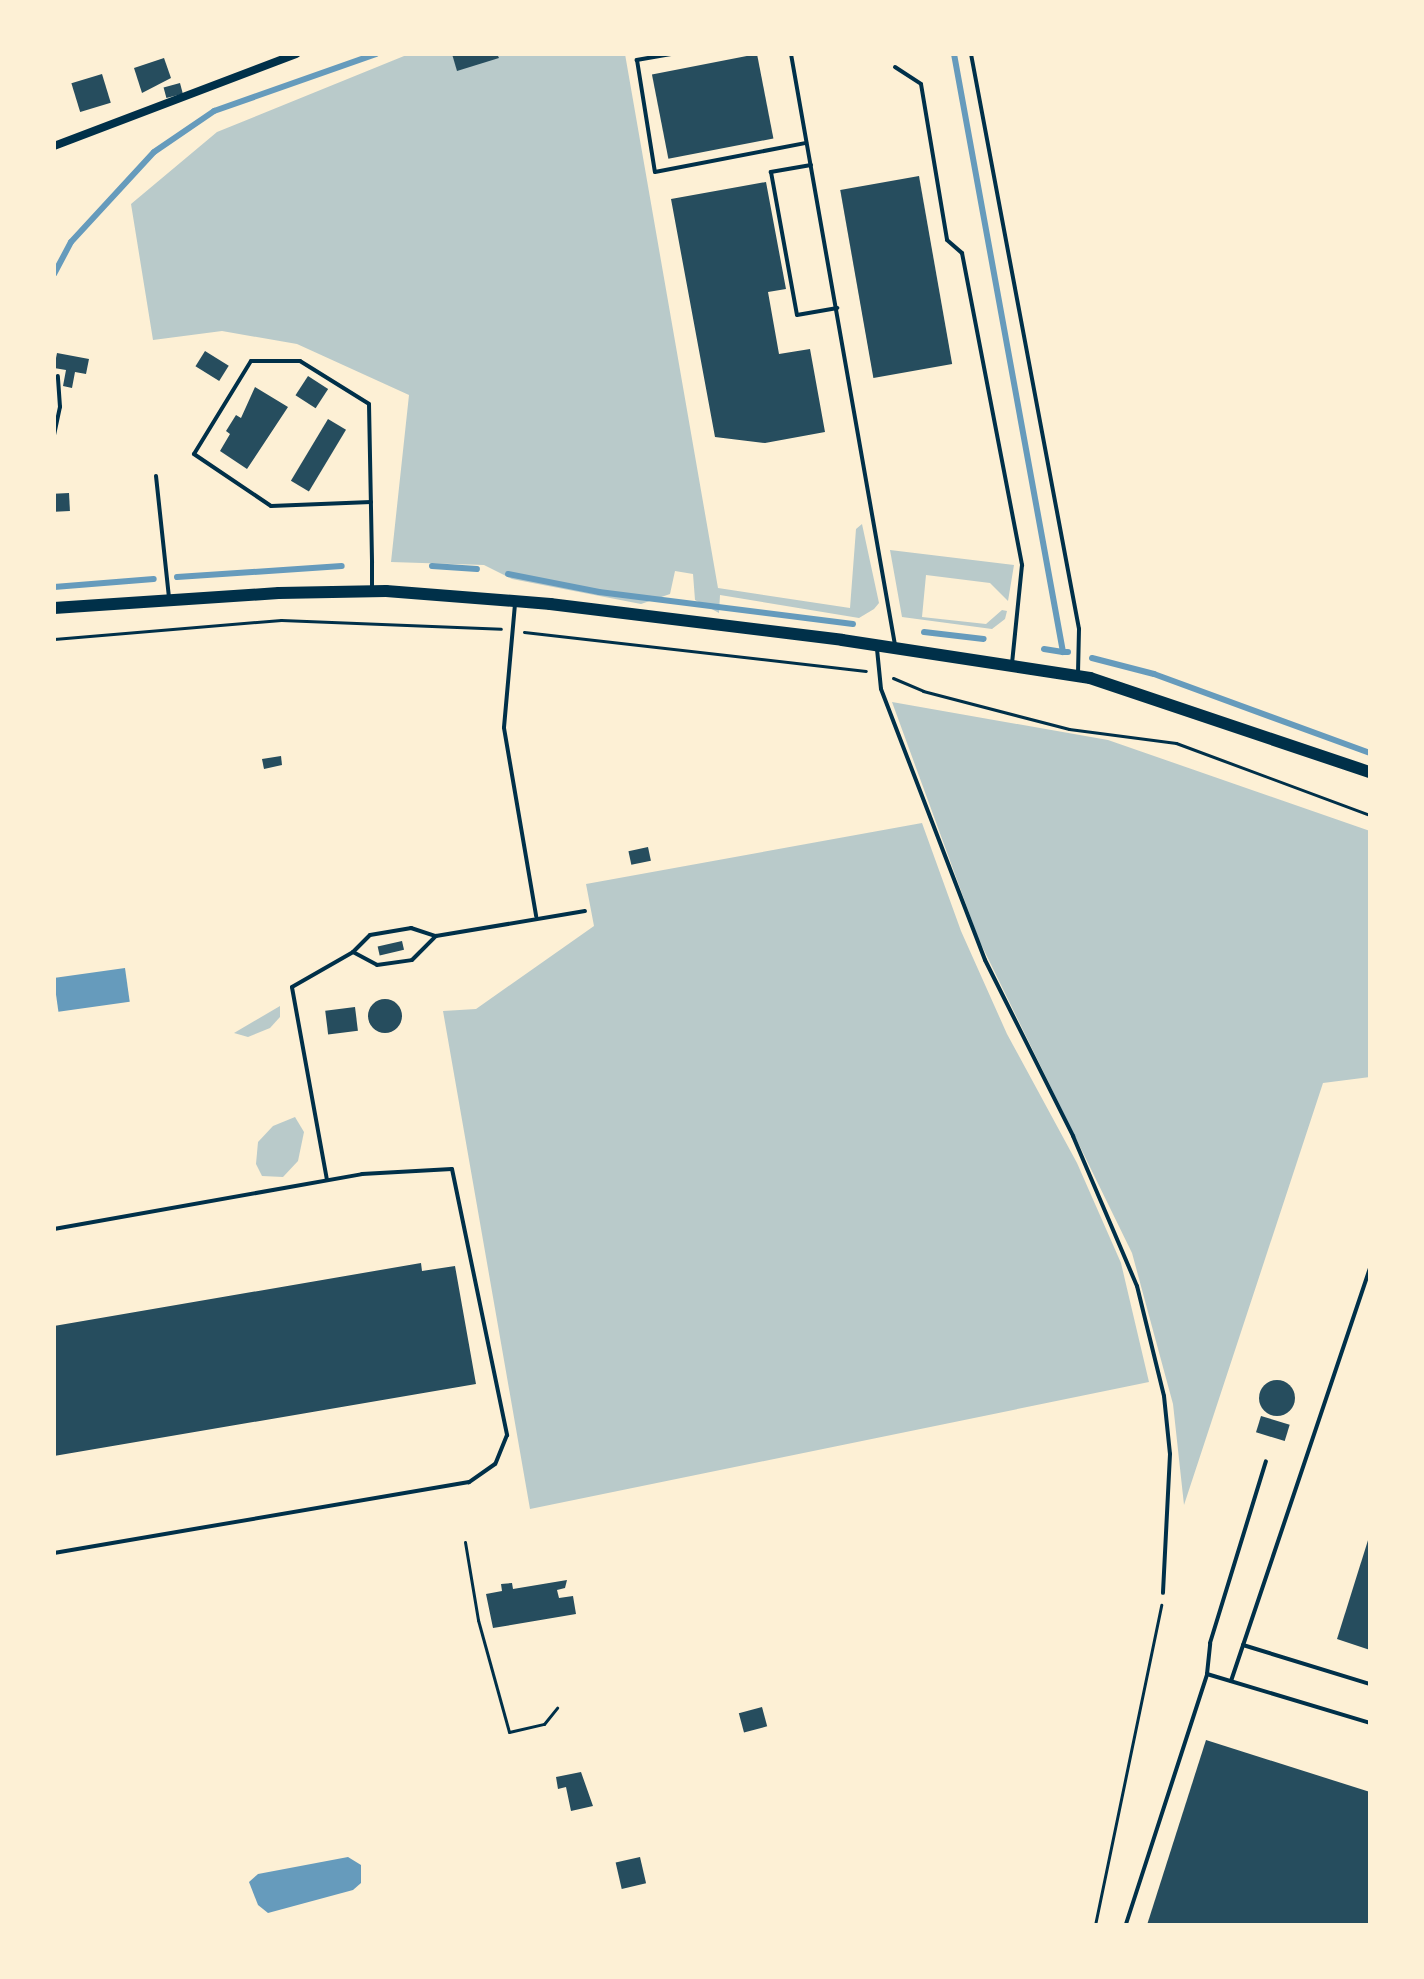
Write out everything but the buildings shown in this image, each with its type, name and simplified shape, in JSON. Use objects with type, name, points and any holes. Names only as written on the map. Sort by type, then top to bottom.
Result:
[{"type":"main road","points":[[54,608],[372,591],[515,601],[896,647],[1012,663],[1077,676],[1181,705],[1370,772]]},
{"type":"street","points":[[54,146],[296,54]]},
{"type":"lane","points":[[671,54],[637,60],[655,172],[807,143]]},
{"type":"lane","points":[[791,54],[896,647]]},
{"type":"lane","points":[[971,54],[1079,629],[1077,676]]},
{"type":"lane","points":[[895,67],[921,84],[947,240],[962,253],[1022,565],[1012,663]]},
{"type":"lane","points":[[811,165],[771,172],[773,186],[797,315],[837,308]]},
{"type":"lane","points":[[371,502],[271,506],[194,454],[251,361],[300,361],[369,404],[371,502],[372,591]]},
{"type":"lane","points":[[54,435],[60,407],[58,376]]},
{"type":"lane","points":[[156,476],[170,600]]},
{"type":"lane","points":[[515,601],[504,728],[537,917]]},
{"type":"lane","points":[[872,645],[876,672],[985,960],[1080,1150],[1137,1286],[1164,1396],[1170,1454],[1163,1593]]},
{"type":"lane","points":[[327,1181],[292,987],[353,952],[370,935],[411,928],[436,936],[585,911]]},
{"type":"lane","points":[[353,952],[377,965],[412,960],[436,936]]},
{"type":"lane","points":[[54,1229],[362,1174],[452,1169],[507,1435],[495,1464],[469,1482],[54,1553]]},
{"type":"lane","points":[[1231,1681],[1370,1268]]},
{"type":"lane","points":[[1126,1924],[1207,1674],[1210,1643],[1266,1461]]},
{"type":"lane","points":[[1243,1645],[1370,1684]]},
{"type":"lane","points":[[1207,1674],[1370,1723]]},
{"type":"path","points":[[54,639],[281,620],[499,629]]},
{"type":"path","points":[[529,632],[876,672],[923,691],[1069,729],[1176,743],[1370,815]]},
{"type":"path","points":[[465,1542],[478,1620],[509,1732],[544,1724],[557,1708]]},
{"type":"path","points":[[1095,1925],[1163,1593]]},
{"type":"shaded area","points":[[409,54],[625,54],[718,588],[850,608],[856,529],[862,524],[879,603],[874,609],[859,618],[720,595],[719,613],[695,600],[693,574],[675,571],[670,594],[641,604],[512,579],[484,565],[391,562],[409,395],[297,344],[222,331],[153,340],[131,204],[217,132]]},
{"type":"shaded area","points":[[890,550],[1014,565],[1008,601],[990,583],[926,575],[922,617],[986,624],[1002,610],[1007,611],[1005,619],[992,629],[902,617]]},
{"type":"shaded area","points":[[892,702],[1108,740],[1370,831],[1370,1077],[1323,1083],[1184,1505],[1173,1404],[1132,1253],[979,940]]},
{"type":"shaded area","points":[[922,823],[961,931],[1007,1034],[1077,1163],[1121,1263],[1149,1382],[530,1509],[443,1011],[476,1009],[594,926],[586,884]]},
{"type":"shaded area","points":[[280,1006],[280,1017],[270,1028],[248,1037],[234,1033]]},
{"type":"shaded area","points":[[295,1117],[304,1132],[298,1161],[283,1177],[262,1176],[256,1164],[258,1142],[273,1126]]},
{"type":"water","points":[[125,968],[130,1002],[58,1012],[54,978]]},
{"type":"water","points":[[348,1857],[361,1865],[361,1883],[353,1890],[268,1913],[258,1905],[249,1882],[258,1874]]},
{"type":"waterway","points":[[54,274],[71,242],[154,152],[214,111],[376,54]]},
{"type":"waterway","points":[[954,54],[1063,652],[1068,652]]},
{"type":"waterway","points":[[177,577],[342,566]]},
{"type":"waterway","points":[[432,566],[477,569]]},
{"type":"waterway","points":[[508,574],[599,592],[853,624]]},
{"type":"waterway","points":[[54,587],[154,579]]},
{"type":"waterway","points":[[924,632],[984,639]]},
{"type":"waterway","points":[[1044,649],[1063,652]]},
{"type":"waterway","points":[[1092,658],[1154,674],[1370,753]]}]
